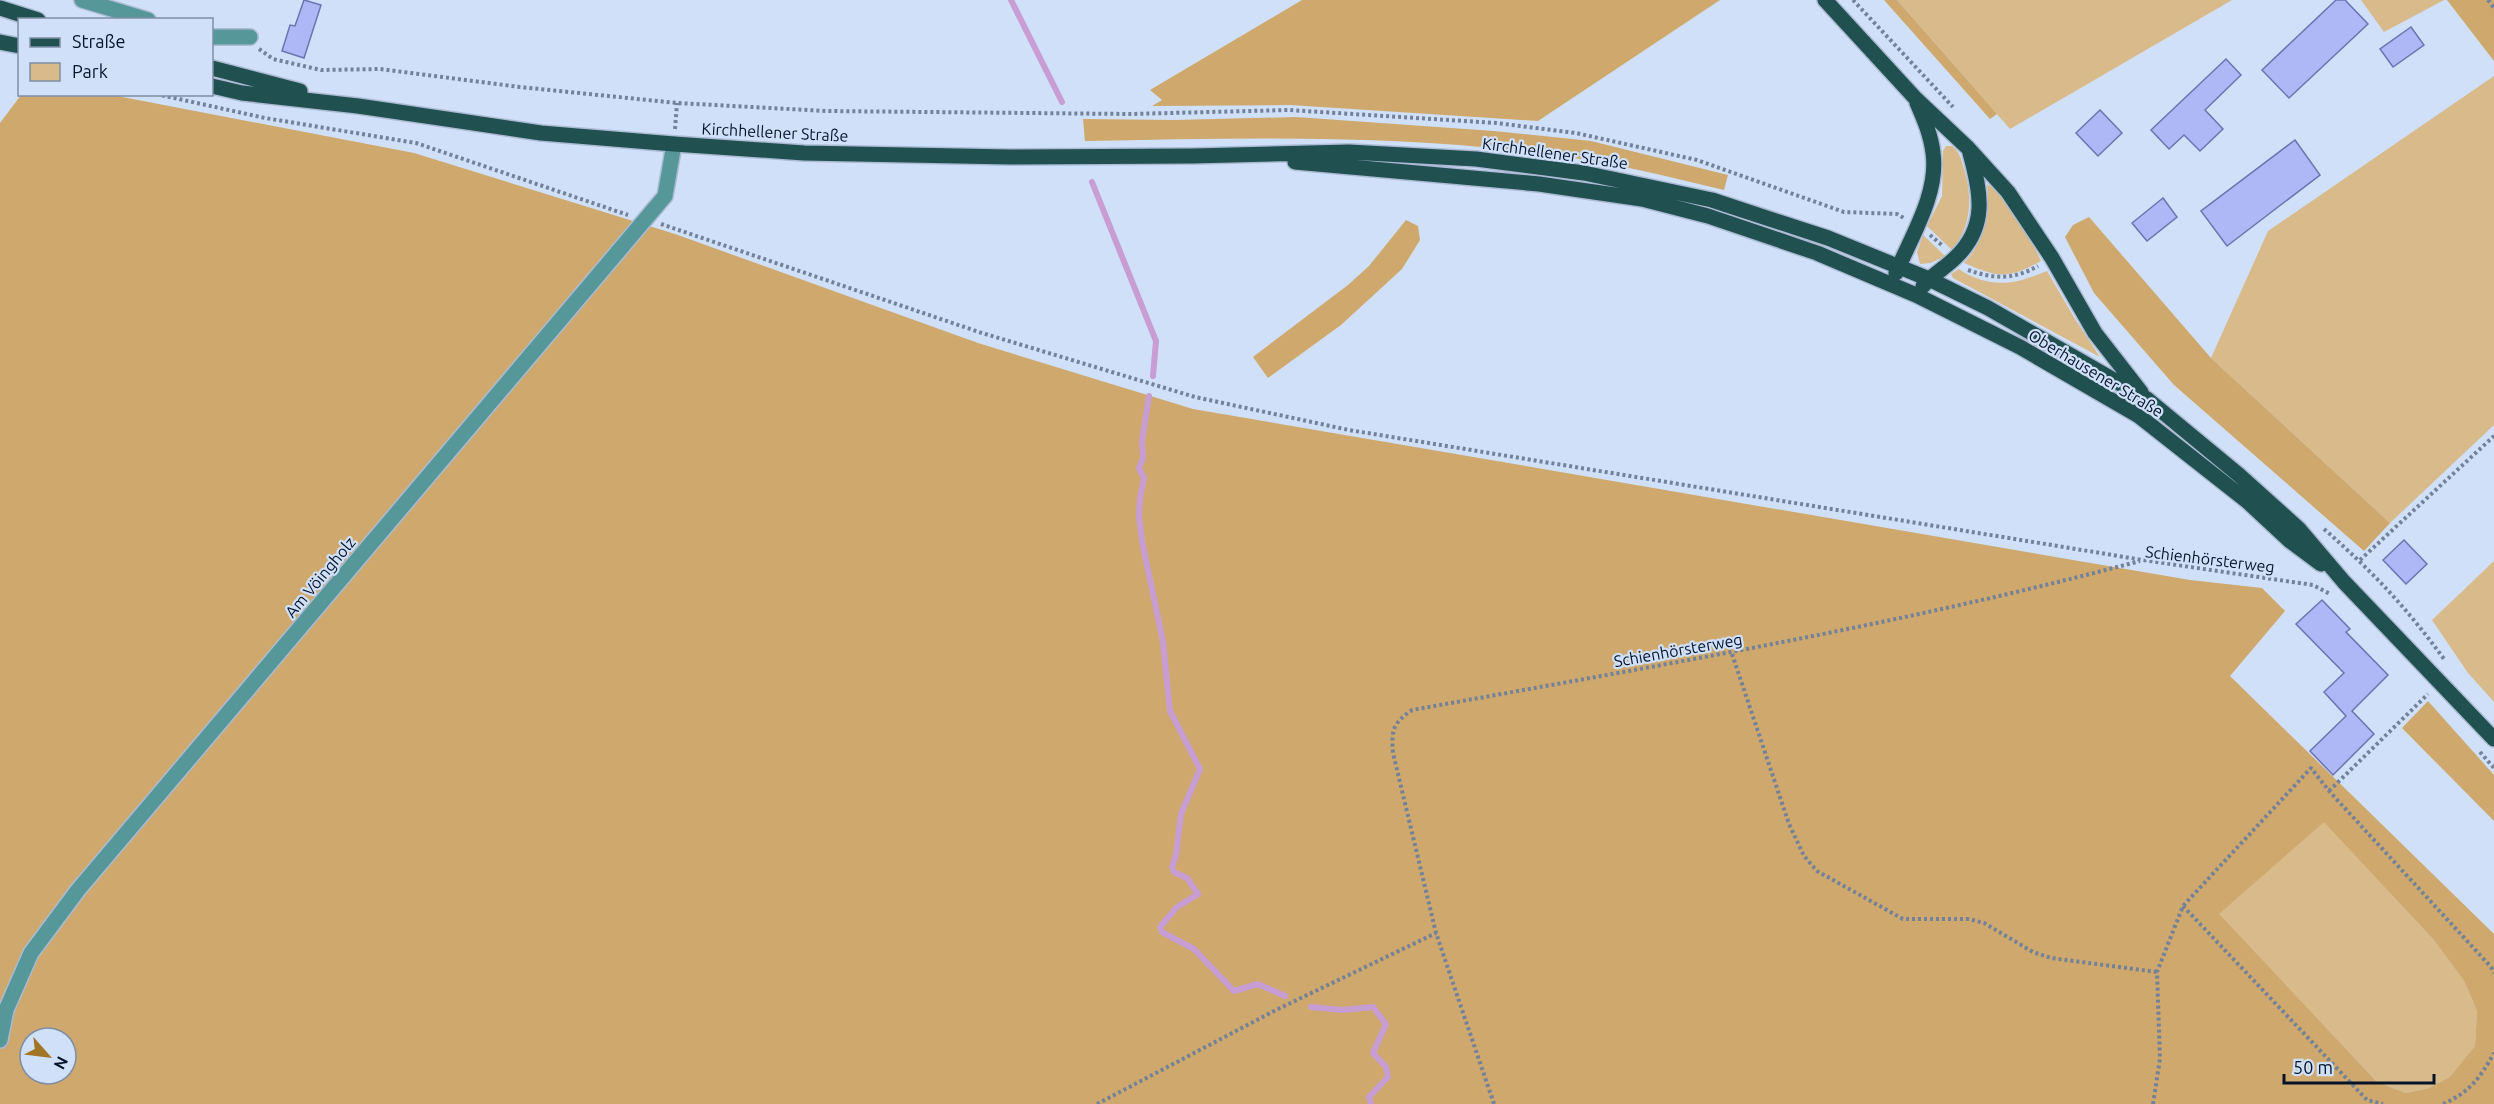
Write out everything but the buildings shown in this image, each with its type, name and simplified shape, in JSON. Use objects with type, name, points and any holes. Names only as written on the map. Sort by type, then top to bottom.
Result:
[{"type":"main road","name":"Oberhausener Straße","points":[[1824,0],[1916,99],[1968,148],[2008,192],[2052,258],[2095,333],[2147,399]]},
{"type":"main road","points":[[0,8],[32,18]]},
{"type":"main road","points":[[0,42],[18,46]]},
{"type":"main road","name":"Kirchhellener Straße","points":[[213,68],[358,106]]},
{"type":"main road","name":"Kirchhellener Straße","points":[[213,86],[243,93],[358,106],[540,133],[816,153],[1011,157],[1349,152],[1476,159],[1584,173],[1712,200],[1761,214],[1899,266]]},
{"type":"main road","name":"Oberhausener Straße","points":[[1891,284],[1928,202],[1934,176],[1934,154],[1929,131],[1916,99]]},
{"type":"main road","name":"Oberhausener Straße","points":[[1968,148],[1978,181],[1980,214],[1973,237],[1956,258],[1929,279],[1916,296],[2020,347],[2139,416],[2247,501],[2290,541],[2344,582]]},
{"type":"main road","name":"Kirchhellener Straße","points":[[1193,156],[1349,165],[1448,174],[1642,199],[1708,216],[1795,245],[1916,296]]},
{"type":"main road","name":"Oberhausener Straße","points":[[1899,266],[1988,308],[2147,399],[2239,475],[2290,521],[2344,582],[2494,739]]},
{"type":"street","points":[[82,0],[141,18]]},
{"type":"street","points":[[213,37],[250,37]]},
{"type":"street","name":"Am Vöingholz","points":[[0,1040],[6,1010],[31,953],[78,890],[665,196],[674,144]]},
{"type":"path","points":[[2488,0],[2494,8]]},
{"type":"path","points":[[250,37],[262,52],[273,59],[309,69],[380,69],[520,87],[677,103],[826,111],[1130,114],[1289,110],[1496,123],[1576,133],[1697,160],[1844,212],[1898,214],[1917,224],[1967,269],[2000,278],[2024,274],[2052,258]]},
{"type":"path","points":[[165,96],[265,118],[416,143],[645,221],[676,228],[982,333],[1196,397],[1349,430],[2143,560]]},
{"type":"path","points":[[674,144],[677,103]]},
{"type":"path","points":[[2360,560],[2494,436]]},
{"type":"path","points":[[2317,523],[2380,579],[2416,620],[2446,663]]},
{"type":"path","name":"Schienhörsterweg","points":[[1494,1104],[1436,933],[1393,753],[1391,735],[1398,720],[1412,710],[1732,654],[1926,614],[2143,560],[2313,585],[2333,597]]},
{"type":"path","points":[[1732,654],[1789,824],[1804,856],[1817,871],[1903,919],[1969,919],[1984,924],[2033,952],[2050,958],[2157,972]]},
{"type":"path","points":[[2329,791],[2428,694]]},
{"type":"path","points":[[2152,1104],[2160,1059],[2157,972],[2183,906],[2311,768],[2329,791],[2493,965],[2494,973]]},
{"type":"path","points":[[2183,906],[2367,1100],[2383,1104]]},
{"type":"path","points":[[1097,1104],[1286,1005],[1436,933]]},
{"type":"path","points":[[2443,1104],[2458,1097],[2480,1079],[2494,1053]]},
{"type":"green space","points":[[1897,0],[2232,0],[2010,129]]},
{"type":"green space","points":[[2361,0],[2444,0],[2384,32]]},
{"type":"green space","points":[[2494,76],[2494,425],[2390,523],[2211,358],[2268,231]]},
{"type":"green space","points":[[1946,146],[1952,146],[1959,155],[1966,177],[1969,199],[1964,231],[1952,250],[1927,226],[1942,196],[1943,151]]},
{"type":"green space","points":[[1987,184],[2010,207],[2041,261],[2020,271],[2003,274],[1986,272],[1964,263],[1977,245],[1985,226],[1988,206]]},
{"type":"green space","points":[[1923,235],[1945,256],[1931,263],[1920,264],[1917,252]]},
{"type":"green space","points":[[1959,269],[1976,278],[1995,283],[2021,280],[2047,271],[2100,357],[1953,278],[1951,274]]},
{"type":"green space","points":[[2494,561],[2494,702],[2468,673],[2432,620]]},
{"type":"green space","points":[[2324,821],[2433,939],[2464,981],[2477,1011],[2475,1046],[2451,1077],[2429,1088],[2406,1093],[2377,1082],[2218,914]]},
{"type":"shaded area","points":[[1302,0],[1720,0],[1538,121],[1290,105],[1152,106],[1162,100],[1150,90]]},
{"type":"shaded area","points":[[1884,0],[1897,0],[1997,114],[1990,119]]},
{"type":"shaded area","points":[[2447,0],[2494,0],[2494,61]]},
{"type":"shaded area","points":[[20,96],[117,96],[414,153],[675,234],[978,343],[1193,409],[2190,580],[2262,588],[2285,611],[2230,676],[2494,934],[2494,1104],[0,1104],[0,123]],"holes":[[[2324,822],[2433,939],[2464,981],[2477,1011],[2475,1046],[2450,1077],[2429,1088],[2406,1093],[2377,1082],[2219,914]]]},
{"type":"shaded area","points":[[1296,117],[1494,131],[1591,141],[1728,175],[1724,190],[1585,160],[1538,153],[1425,143],[1255,138],[1085,141],[1083,119],[1175,120]]},
{"type":"shaded area","points":[[2089,217],[2211,358],[2390,523],[2364,551],[2174,385],[2094,293],[2065,237],[2073,225]]},
{"type":"shaded area","points":[[1406,220],[1418,226],[1420,240],[1402,269],[1341,325],[1268,378],[1253,357],[1348,285],[1369,266]]},
{"type":"shaded area","points":[[2428,701],[2494,775],[2494,821],[2402,728]]},
{"type":"waterway","points":[[1011,0],[1062,102]]},
{"type":"waterway","points":[[1092,182],[1156,341],[1153,376]]},
{"type":"waterway","points":[[1149,396],[1142,441],[1143,458],[1139,468],[1144,478],[1139,516],[1142,541],[1163,642],[1170,711],[1200,769],[1181,814],[1176,855],[1172,867],[1174,872],[1187,878],[1198,894],[1177,907],[1160,927],[1162,932],[1194,949],[1234,991],[1258,984],[1285,996]]},
{"type":"waterway","points":[[1311,1007],[1342,1010],[1373,1007],[1386,1024],[1373,1053],[1386,1067],[1388,1077],[1369,1097],[1371,1104]]}]
